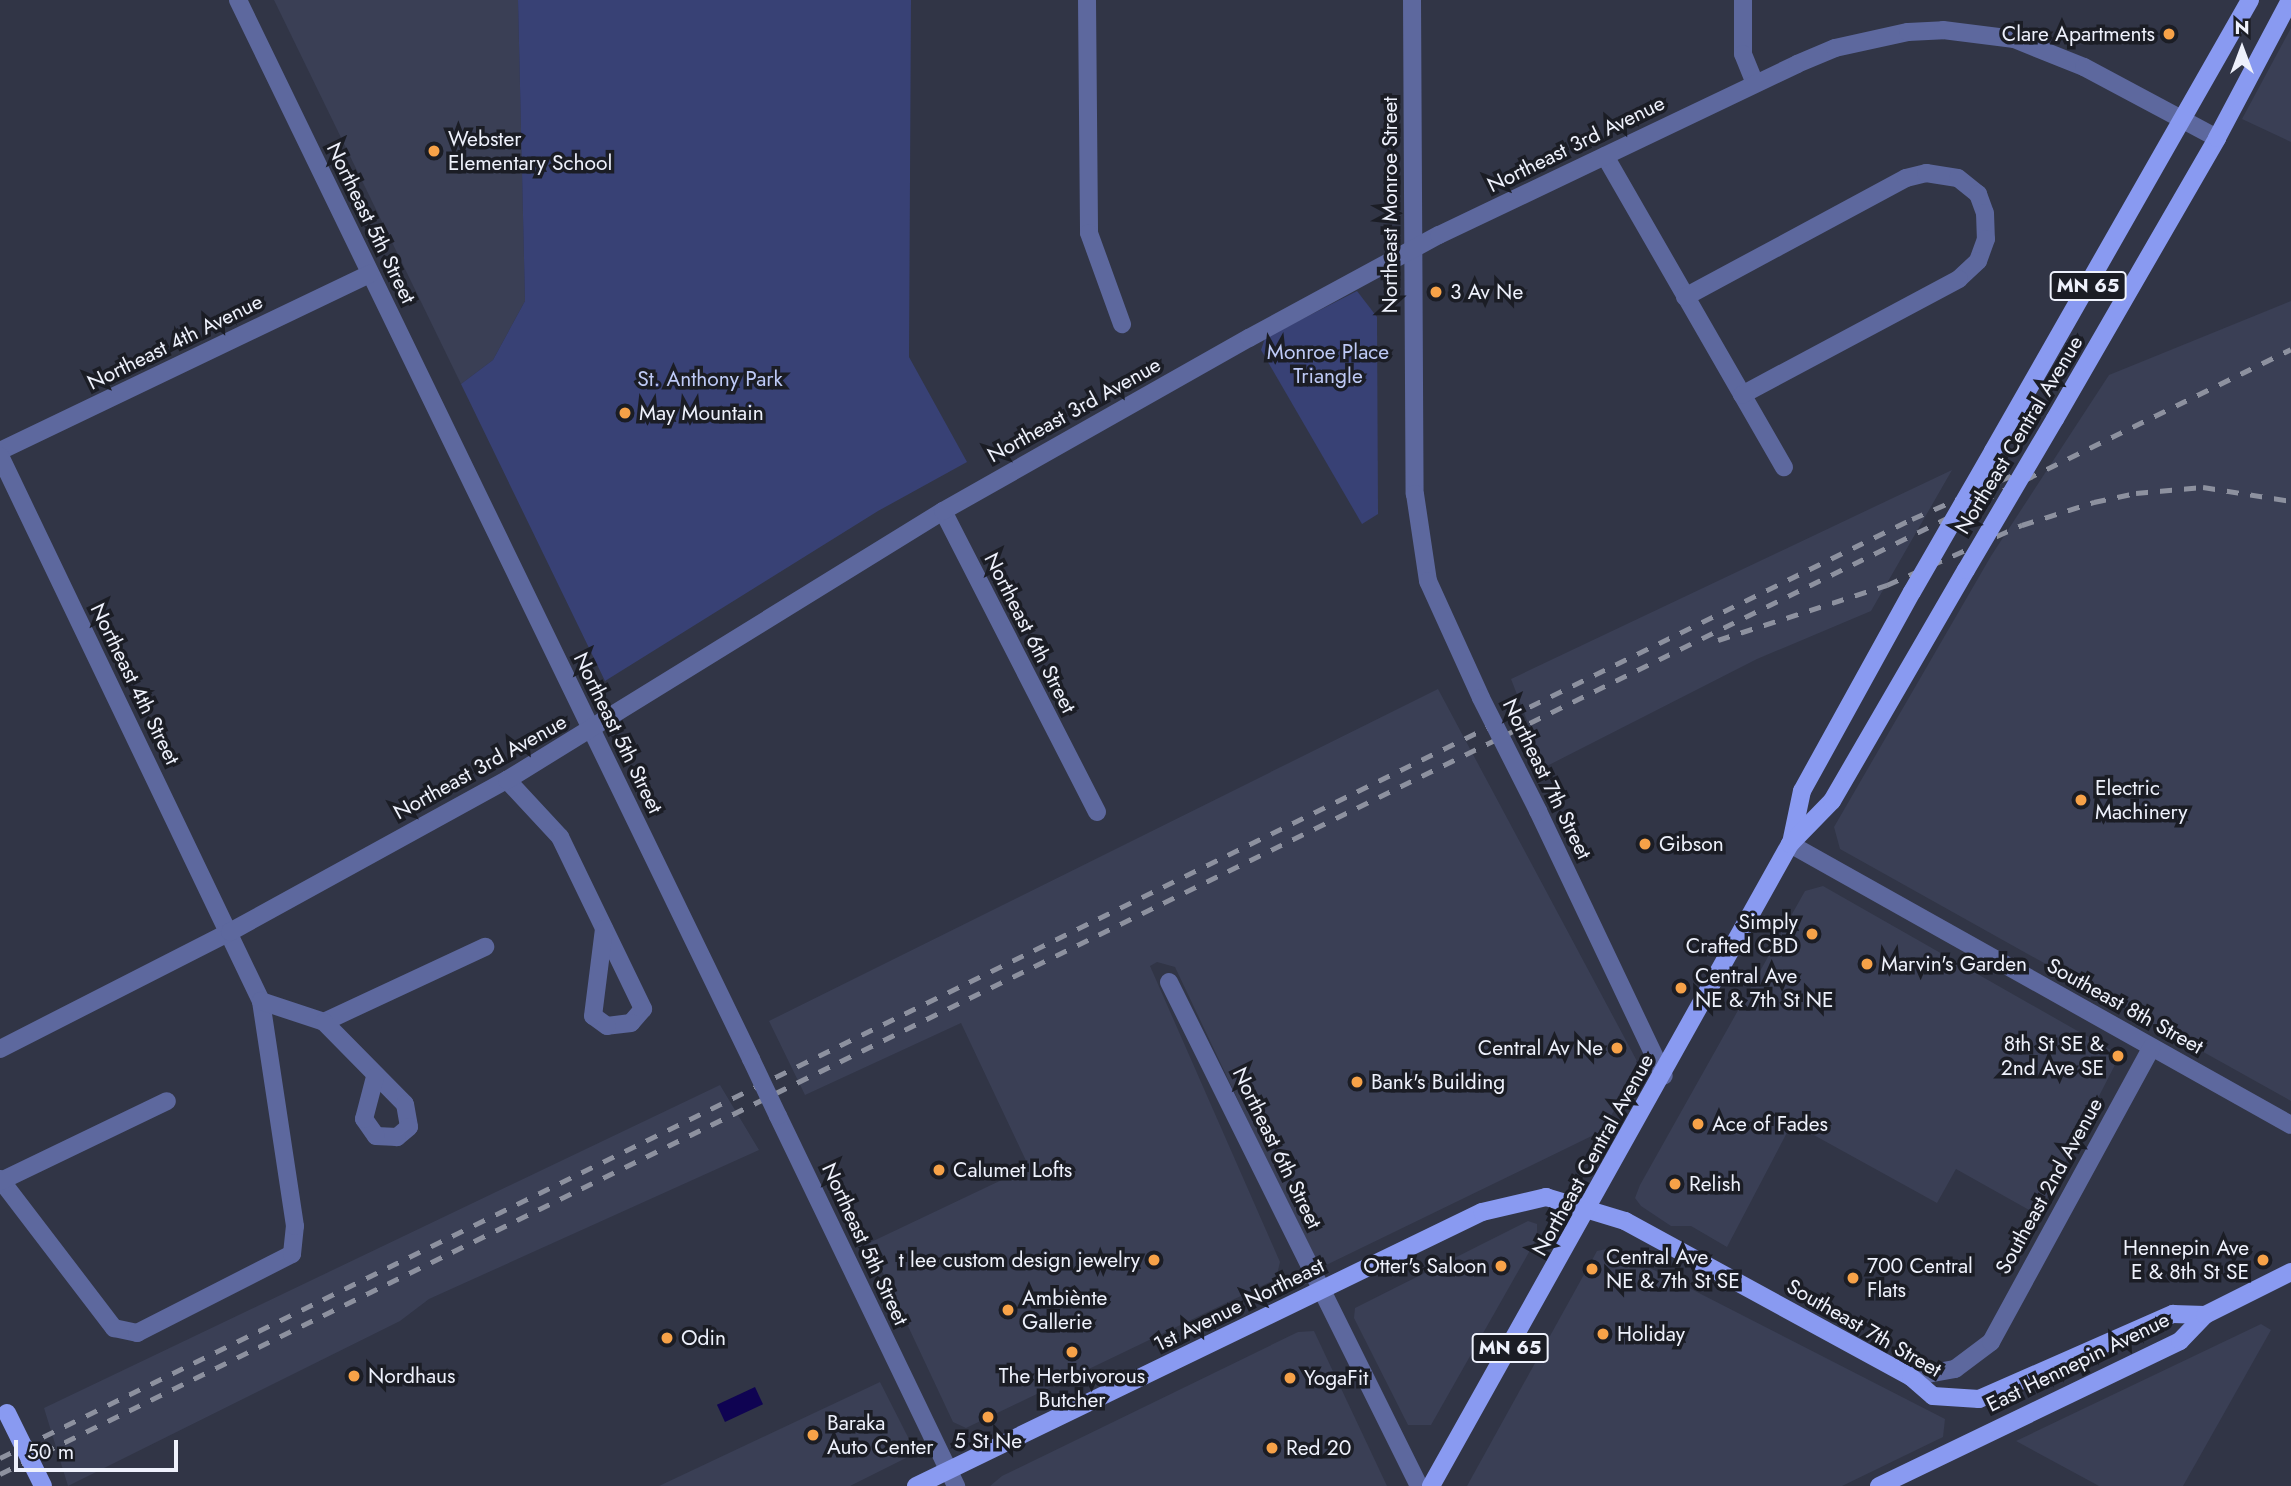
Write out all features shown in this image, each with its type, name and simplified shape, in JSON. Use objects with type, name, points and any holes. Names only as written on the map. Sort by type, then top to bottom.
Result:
[{"type":"main road","name":"Northeast Central Avenue","points":[[1431,1486],[1664,1076],[1790,844],[1802,791],[1912,592],[2250,0]]},
{"type":"main road","name":"Northeast Central Avenue","points":[[1790,844],[1832,801],[2217,138],[2290,0]]},
{"type":"main road","name":"1st Avenue Northeast","points":[[916,1486],[952,1478],[1482,1212],[1546,1197],[1589,1210]]},
{"type":"main road","name":"Southeast 7th Street","points":[[1589,1210],[1625,1221],[1911,1377],[1933,1396],[1979,1399],[2173,1314],[2204,1315]]},
{"type":"main road","name":"East Hennepin Avenue","points":[[1879,1486],[2180,1341],[2204,1315],[2291,1272]]},
{"type":"main road","points":[[3,1406],[43,1486]]},
{"type":"street","name":"Northeast 5th Street","points":[[238,0],[952,1478]]},
{"type":"street","points":[[1087,0],[1089,233],[1122,324]]},
{"type":"street","name":"Northeast Monroe Street","points":[[1412,0],[1415,494]]},
{"type":"street","points":[[1743,0],[1743,54],[1755,83]]},
{"type":"street","name":"Northeast 3rd Avenue","points":[[0,1049],[230,932],[508,780],[943,511],[1413,250],[1755,83],[1835,48],[1875,38],[1943,30],[2014,39],[2060,56],[2217,138]]},
{"type":"street","points":[[1605,156],[1784,467]]},
{"type":"street","points":[[1685,297],[1906,178],[1926,173],[1958,178],[1978,194],[1985,213],[1986,239],[1978,261],[1959,279],[1742,395]]},
{"type":"street","name":"Northeast 4th Avenue","points":[[0,453],[370,274]]},
{"type":"street","name":"Northeast 4th Street","points":[[0,453],[261,1001],[295,1226],[292,1254],[137,1333],[124,1333],[114,1328],[1,1180]]},
{"type":"street","name":"Northeast 7th Street","points":[[1415,494],[1428,580],[1481,698],[1664,1076]]},
{"type":"street","name":"Northeast 6th Street","points":[[943,511],[1097,812]]},
{"type":"street","points":[[508,780],[560,837],[643,1009],[631,1023],[607,1026],[593,1016],[604,929]]},
{"type":"street","name":"Southeast 8th Street","points":[[1790,844],[2291,1125]]},
{"type":"street","points":[[324,1022],[485,947]]},
{"type":"street","name":"Northeast 6th Street","points":[[1169,982],[1419,1486]]},
{"type":"street","points":[[261,1001],[324,1022],[375,1077]]},
{"type":"street","name":"Southeast 2nd Avenue","points":[[1911,1377],[1955,1369],[1991,1342],[2151,1048]]},
{"type":"street","points":[[1,1180],[167,1101]]},
{"type":"shaded area","name":"Webster Elementary School","points":[[274,0],[518,0],[525,301],[493,360],[461,384]]},
{"type":"shaded area","points":[[2291,28],[2291,142],[2242,119]]},
{"type":"shaded area","points":[[2291,301],[2291,1101],[1840,849],[1834,827],[1991,556],[2109,375]]},
{"type":"shaded area","points":[[1952,470],[1871,611],[1757,659],[1545,767],[1511,679]]},
{"type":"shaded area","points":[[1438,689],[1638,1063],[1604,1130],[1318,1269],[1175,967],[1157,962],[1150,966],[1280,1262],[1276,1279],[966,1428],[953,1422],[869,1243],[1029,1167],[961,1023],[805,1095],[769,1021]]},
{"type":"shaded area","points":[[1823,886],[2111,1050],[2118,1059],[2038,1215],[1956,1169],[1937,1203],[1792,1123],[1727,1247],[1691,1226],[1671,1226],[1641,1206],[1635,1198],[1805,891]]},
{"type":"shaded area","points":[[720,1085],[759,1150],[429,1299],[400,1321],[68,1486],[44,1408]]},
{"type":"shaded area","points":[[1528,1221],[1537,1224],[1537,1238],[1431,1425],[1408,1425],[1354,1318],[1355,1308]]},
{"type":"shaded area","points":[[1611,1248],[1945,1419],[1943,1437],[1842,1486],[1467,1486],[1597,1251]]},
{"type":"shaded area","points":[[2261,1324],[2271,1330],[2183,1486],[2099,1486],[2016,1441]]},
{"type":"shaded area","points":[[1314,1331],[1387,1486],[990,1486],[1002,1476],[1298,1332]]},
{"type":"shaded area","points":[[880,1382],[912,1445],[906,1458],[850,1486],[659,1486]]},
{"type":"shaded area","points":[[755,1387],[763,1404],[725,1422],[717,1405]]},
{"type":"green space","name":"St. Anthony Park","points":[[518,0],[911,0],[909,357],[967,462],[878,511],[605,681],[461,384],[493,360],[525,301]]},
{"type":"green space","name":"Monroe Place Triangle","points":[[1357,291],[1377,317],[1378,514],[1362,524],[1261,350],[1265,338]]},
{"type":"railway","points":[[0,1474],[2291,349]]},
{"type":"railway","points":[[0,1458],[1912,519],[2031,467]]},
{"type":"railway","points":[[1718,640],[1887,585],[2022,525],[2094,502],[2136,493],[2203,487],[2291,501]]},
{"type":"place","name":"Clare Apartments","points":[[2169,34]]},
{"type":"place","name":"Webster Elementary School","points":[[434,151]]},
{"type":"place","name":"3 Av Ne","points":[[1436,292]]},
{"type":"place","name":"May Mountain","points":[[625,413]]},
{"type":"place","name":"Electric Machinery","points":[[2081,800]]},
{"type":"place","name":"Gibson","points":[[1645,844]]},
{"type":"place","name":"Simply Crafted CBD","points":[[1812,934]]},
{"type":"place","name":"Marvin's Garden","points":[[1867,964]]},
{"type":"place","name":"Central Ave NE & 7th St NE","points":[[1681,988]]},
{"type":"place","name":"Central Av Ne","points":[[1617,1048]]},
{"type":"place","name":"8th St SE & 2nd Ave SE","points":[[2118,1056]]},
{"type":"place","name":"Bank's Building","points":[[1357,1082]]},
{"type":"place","name":"Ace of Fades","points":[[1698,1124]]},
{"type":"place","name":"Calumet Lofts","points":[[939,1170]]},
{"type":"place","name":"Relish","points":[[1675,1184]]},
{"type":"place","name":"t lee custom design jewelry","points":[[1154,1260]]},
{"type":"place","name":"Hennepin Ave E & 8th St SE","points":[[2263,1260]]},
{"type":"place","name":"Otter's Saloon","points":[[1501,1266]]},
{"type":"place","name":"Central Ave NE & 7th St SE","points":[[1592,1269]]},
{"type":"place","name":"700 Central Flats","points":[[1853,1278]]},
{"type":"place","name":"Ambiènte Gallerie","points":[[1008,1310]]},
{"type":"place","name":"Holiday","points":[[1603,1334]]},
{"type":"place","name":"Odin","points":[[667,1338]]},
{"type":"place","name":"The Herbivorous Butcher","points":[[1072,1352]]},
{"type":"place","name":"Nordhaus","points":[[354,1376]]},
{"type":"place","name":"YogaFit","points":[[1290,1378]]},
{"type":"place","name":"5 St Ne","points":[[988,1417]]},
{"type":"place","name":"Baraka Auto Center","points":[[813,1435]]},
{"type":"place","name":"Red 20","points":[[1272,1448]]}]
